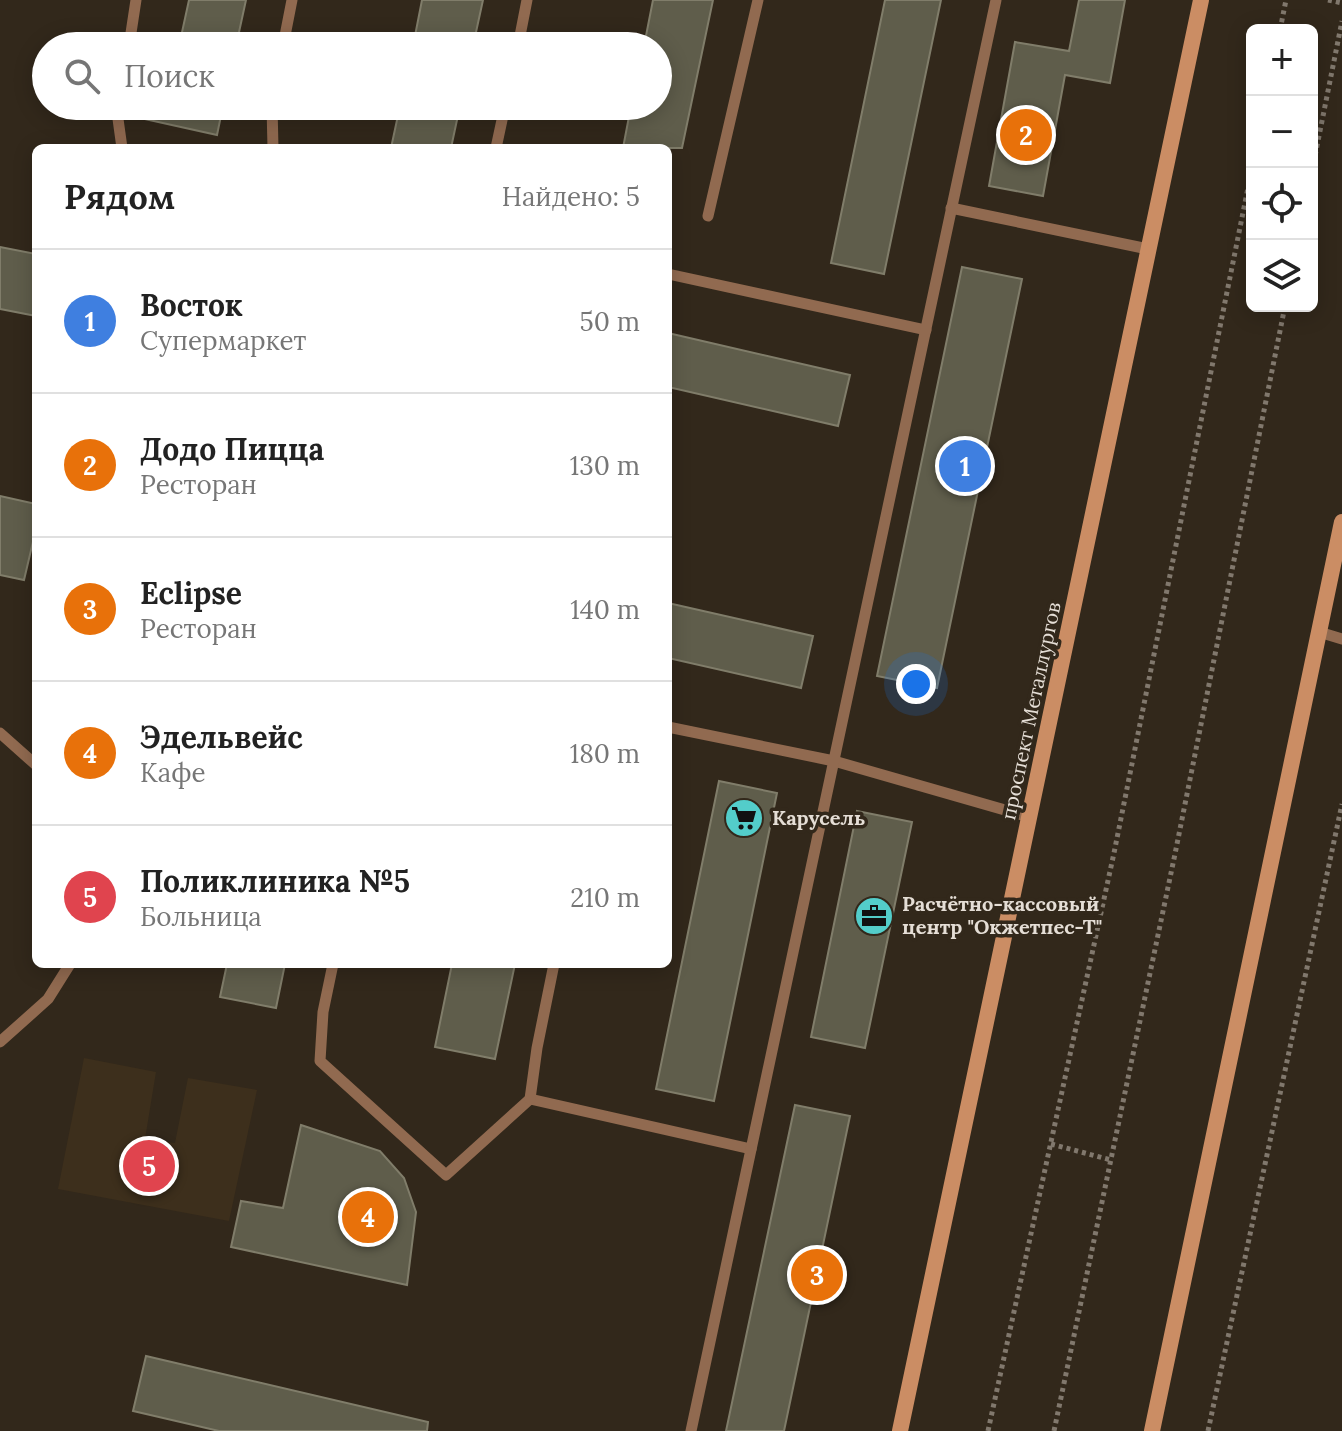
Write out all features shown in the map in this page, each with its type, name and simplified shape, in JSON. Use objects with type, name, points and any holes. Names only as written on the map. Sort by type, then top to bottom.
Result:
[{"type":"main road","name":"проспект Металлургов","points":[[900,1431],[1201,0]]},
{"type":"main road","points":[[1152,1431],[1342,522]]},
{"type":"lane","points":[[131,32],[136,0]]},
{"type":"lane","points":[[286,32],[292,0]]},
{"type":"lane","points":[[521,32],[527,0]]},
{"type":"lane","points":[[708,216],[758,0]]},
{"type":"lane","points":[[691,1431],[996,0]]},
{"type":"lane","points":[[118,120],[121,144]]},
{"type":"lane","points":[[272,120],[273,144]]},
{"type":"lane","points":[[497,144],[502,120]]},
{"type":"lane","points":[[951,208],[1148,249]]},
{"type":"lane","points":[[672,275],[926,330]]},
{"type":"lane","points":[[1319,632],[1342,639]]},
{"type":"lane","points":[[672,728],[834,761],[1029,817]]},
{"type":"lane","points":[[0,733],[32,761]]},
{"type":"lane","points":[[0,1042],[48,999],[67,968]]},
{"type":"lane","points":[[332,968],[323,1012],[320,1061],[446,1175],[530,1099],[553,968]]},
{"type":"lane","points":[[530,1099],[751,1149]]},
{"type":"path","points":[[1281,24],[1286,0]]},
{"type":"path","points":[[1328,0],[1342,3]]},
{"type":"path","points":[[1313,168],[1342,21]]},
{"type":"path","points":[[988,1431],[1114,853],[1246,198]]},
{"type":"path","points":[[1054,1431],[1284,312]]},
{"type":"path","points":[[1208,1431],[1342,804]]},
{"type":"path","points":[[1051,1144],[1111,1160]]},
{"type":"shaded area","points":[[84,1058],[156,1072],[145,1139],[175,1143],[188,1078],[257,1090],[229,1221],[58,1189]]},
{"type":"building","points":[[189,0],[246,0],[239,32],[182,32]]},
{"type":"building","points":[[422,0],[483,0],[476,32],[416,32]]},
{"type":"building","points":[[653,0],[713,0],[682,148],[672,148],[672,144],[624,144],[628,120],[672,120],[672,32],[647,32]]},
{"type":"building","points":[[885,0],[941,0],[884,274],[831,263]]},
{"type":"building","points":[[1079,0],[1125,0],[1110,83],[1065,75],[1043,196],[989,186],[1015,42],[1069,51]]},
{"type":"building","points":[[149,120],[220,120],[217,135]]},
{"type":"building","points":[[397,120],[457,120],[452,144],[392,144]]},
{"type":"building","points":[[0,247],[32,253],[32,315],[0,309]]},
{"type":"building","points":[[962,267],[1022,279],[937,688],[877,676]]},
{"type":"building","points":[[672,334],[850,375],[838,426],[672,388]]},
{"type":"building","points":[[0,496],[32,503],[32,546],[24,580],[0,575]]},
{"type":"building","points":[[672,604],[813,636],[801,688],[672,659]]},
{"type":"building","points":[[719,781],[777,793],[714,1101],[656,1089]]},
{"type":"building","points":[[857,811],[912,822],[865,1048],[811,1037]]},
{"type":"building","points":[[226,968],[284,968],[276,1008],[220,997]]},
{"type":"building","points":[[451,968],[514,968],[495,1059],[435,1047]]},
{"type":"building","points":[[795,1105],[850,1116],[784,1431],[726,1431]]},
{"type":"building","points":[[301,1125],[380,1151],[404,1178],[416,1212],[407,1285],[231,1247],[241,1201],[283,1208]]},
{"type":"building","points":[[146,1356],[428,1422],[427,1431],[219,1431],[133,1411]]},
{"type":"place","name":"Додо Пицца","points":[[1026,135]]},
{"type":"place","name":"Восток","points":[[965,466]]},
{"type":"place","name":"Карусель","points":[[744,818]]},
{"type":"place","name":"Расчётно-кассовый центр \"Окжетпес-Т\"","points":[[874,916]]},
{"type":"place","name":"Поликлиника №5","points":[[149,1166]]},
{"type":"place","name":"Эдельвейс","points":[[368,1217]]},
{"type":"place","name":"Eclipse","points":[[817,1275]]}]
